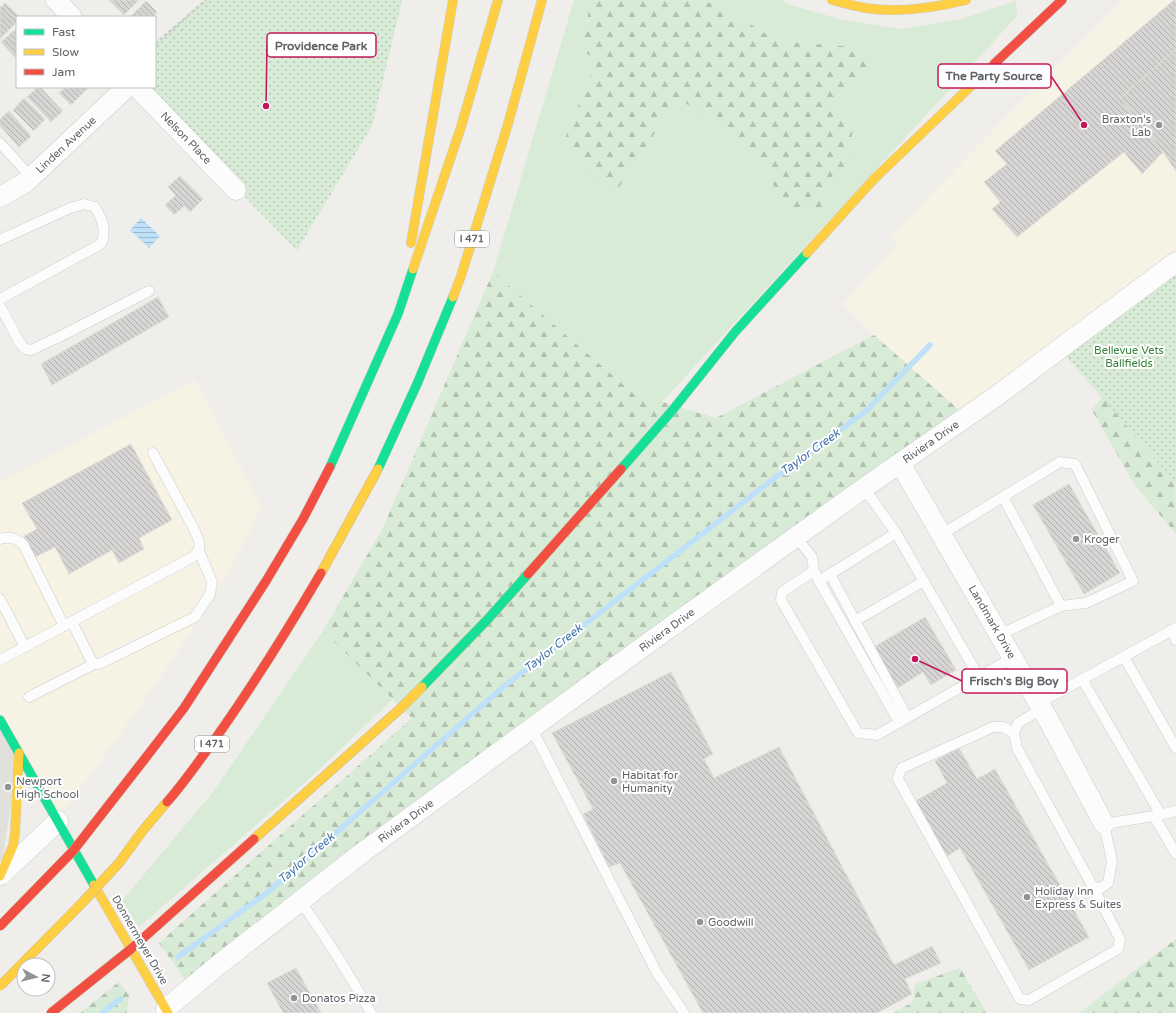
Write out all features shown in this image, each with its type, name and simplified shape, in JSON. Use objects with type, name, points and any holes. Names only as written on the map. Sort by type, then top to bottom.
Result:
[{"type":"main road","points":[[398,314],[453,0]]},
{"type":"main road","points":[[0,926],[73,851],[184,708],[229,640],[299,525],[337,453],[398,314],[461,127],[498,0]]},
{"type":"main road","name":"I 471","points":[[0,986],[83,902],[119,863],[144,829],[182,786],[225,725],[280,642],[331,556],[378,469],[416,384],[461,276],[515,101],[542,0]]},
{"type":"main road","points":[[832,0],[870,9],[916,9],[944,6],[966,0]]},
{"type":"main road","points":[[50,1013],[132,949],[401,708],[487,620],[671,412],[735,332],[874,178],[1062,0]]},
{"type":"main road","name":"Donnermeyer Drive","points":[[0,720],[166,1012]]},
{"type":"main road","points":[[0,876],[13,846],[15,833],[18,752]]},
{"type":"street","points":[[56,0],[71,16]]},
{"type":"street","name":"Linden Avenue","points":[[0,197],[26,182],[126,88]]},
{"type":"street","name":"Nelson Place","points":[[138,88],[236,190]]},
{"type":"street","name":"Riviera Drive","points":[[166,1012],[217,966],[363,852],[532,730],[633,654],[797,538],[864,488],[1004,390],[1176,262]]},
{"type":"street","name":"Landmark Drive","points":[[900,463],[1041,706],[1104,824]]},
{"type":"street","points":[[0,876],[58,821]]},
{"type":"lane","points":[[0,143],[31,177]]},
{"type":"lane","points":[[0,240],[70,208],[84,204],[96,207],[102,218],[104,232],[101,244],[0,299]]},
{"type":"lane","points":[[0,306],[20,343],[25,349],[30,350],[150,291]]},
{"type":"lane","points":[[30,697],[94,664],[99,664],[195,617],[210,594],[212,582],[200,551],[200,544],[195,531],[153,453]]},
{"type":"lane","points":[[942,534],[1060,462],[1075,464],[1134,582],[1086,602],[1061,606],[999,635]]},
{"type":"lane","points":[[864,488],[896,533],[979,677]]},
{"type":"lane","points":[[1003,497],[1061,606]]},
{"type":"lane","points":[[819,581],[896,533]]},
{"type":"lane","points":[[0,539],[7,537],[17,539],[23,544],[68,624],[94,664]]},
{"type":"lane","points":[[797,538],[812,557],[814,570],[819,581],[903,719]]},
{"type":"lane","points":[[0,660],[193,557],[200,551]]},
{"type":"lane","points":[[814,570],[782,592],[781,600],[858,732],[877,735],[1012,658]]},
{"type":"lane","points":[[830,574],[903,719]]},
{"type":"lane","points":[[855,621],[924,582]]},
{"type":"lane","points":[[0,599],[25,647]]},
{"type":"lane","points":[[1014,734],[1003,727],[993,727],[902,768],[898,779],[1020,999],[1029,1000],[1118,949],[1120,939],[1017,748],[1014,734],[1018,723],[1082,679],[1173,629],[1176,640]]},
{"type":"lane","points":[[1124,656],[1176,748]]},
{"type":"lane","points":[[1082,679],[1158,816],[1176,854]]},
{"type":"lane","points":[[532,730],[657,973],[684,1013]]},
{"type":"lane","points":[[1093,887],[1102,888],[1108,883],[1112,861],[1104,824],[1158,816],[1176,811]]},
{"type":"lane","points":[[300,902],[333,949],[371,1013]]},
{"type":"path","points":[[156,43],[206,0]]},
{"type":"shaded area","points":[[1123,0],[1176,0],[1176,262],[967,417],[874,335],[843,304],[898,246],[891,236],[1007,116]]},
{"type":"shaded area","points":[[195,380],[261,506],[252,527],[229,571],[192,630],[160,678],[96,767],[56,819],[0,720],[0,482]]},
{"type":"shaded area","name":"Newport High School","points":[[0,720],[19,753],[0,876]]},
{"type":"green space","points":[[206,0],[402,0],[372,126],[297,250],[138,88],[156,88],[156,43]]},
{"type":"green space","points":[[574,0],[590,0],[583,52],[597,59],[614,195],[678,98],[753,151],[792,214],[821,208],[829,178],[853,129],[832,100],[874,67],[855,47],[777,41],[728,10],[702,0],[781,0],[790,5],[843,20],[902,29],[961,19],[1016,1],[1017,16],[662,402],[633,393],[493,272]]},
{"type":"green space","points":[[590,0],[702,0],[728,10],[777,41],[856,47],[875,66],[832,100],[853,129],[847,170],[829,178],[821,208],[791,214],[753,151],[678,98],[614,195],[562,146],[597,59],[583,52]]},
{"type":"green space","name":"Bellevue Vets Ballfields","points":[[1176,262],[1176,483],[1060,349]]},
{"type":"green space","points":[[493,272],[633,393],[716,418],[874,335],[967,417],[191,988],[159,943],[412,718],[323,631],[383,528]]},
{"type":"green space","points":[[1174,309],[1176,534],[1134,484],[1092,410]]},
{"type":"green space","points":[[323,631],[393,699],[310,778],[139,927],[121,902],[213,792]]},
{"type":"green space","points":[[1176,939],[1176,1013],[1079,1013]]},
{"type":"green space","points":[[960,968],[987,1013],[893,1013],[913,1002],[915,984]]},
{"type":"green space","points":[[119,982],[129,996],[127,1013],[80,1013]]},
{"type":"water","points":[[141,218],[160,236],[149,248],[130,230]]},
{"type":"building","points":[[109,0],[139,0],[124,15]]},
{"type":"building","points":[[1174,0],[1176,0],[1176,49],[1120,98],[1163,152],[1142,174],[1124,152],[1017,237],[992,209],[1000,202],[984,182],[1007,164],[995,151]]},
{"type":"building","points":[[146,1],[157,12],[154,16],[131,16]]},
{"type":"building","points":[[5,3],[19,16],[16,16],[16,23],[0,39],[0,8]]},
{"type":"building","points":[[16,29],[16,58],[1,42]]},
{"type":"building","name":"Braxton's Lab","points":[[1176,49],[1176,171],[1163,152],[1120,98]]},
{"type":"building","points":[[37,88],[41,88],[63,111],[51,122],[27,97]]},
{"type":"building","points":[[65,88],[88,88],[71,105],[59,93]]},
{"type":"building","points":[[24,98],[45,119],[34,131],[13,110]]},
{"type":"building","points":[[9,111],[31,136],[19,147],[0,126],[0,119]]},
{"type":"building","points":[[180,176],[203,199],[190,212],[184,206],[174,215],[165,205],[176,195],[168,187]]},
{"type":"building","points":[[158,297],[169,317],[52,385],[41,364]]},
{"type":"building","points":[[131,444],[172,520],[139,538],[144,549],[119,563],[112,550],[69,574],[55,547],[35,557],[24,536],[37,529],[22,503]]},
{"type":"building","name":"Kroger","points":[[1069,484],[1120,573],[1084,594],[1033,505]]},
{"type":"building","points":[[925,617],[956,670],[931,685],[923,672],[898,688],[874,647]]},
{"type":"building","points":[[671,672],[713,754],[704,759],[714,778],[779,747],[894,965],[932,946],[941,963],[905,979],[912,994],[877,1013],[703,1013],[620,863],[609,867],[583,814],[593,809],[552,733]]},
{"type":"building","name":"Holiday Inn Express & Suites","points":[[959,748],[977,779],[995,769],[1089,937],[1029,970],[960,848],[945,858],[914,802],[947,783],[935,761]]},
{"type":"building","name":"Donatos Pizza","points":[[296,968],[321,1013],[283,1013],[267,983]]},
{"type":"waterway","name":"Taylor Creek","points":[[178,957],[268,892],[502,688],[780,474],[866,411],[930,345]]},
{"type":"waterway","name":"Taylor Creek","points":[[102,1013],[120,999]]},
{"type":"traffic: fast","points":[[621,469],[671,412],[735,332],[807,253]]},
{"type":"traffic: fast","points":[[330,467],[398,314],[413,269]]},
{"type":"traffic: fast","points":[[378,469],[417,384],[453,297]]},
{"type":"traffic: fast","points":[[422,687],[487,620],[528,574]]},
{"type":"traffic: fast","points":[[0,720],[94,885]]},
{"type":"traffic: slow","points":[[411,243],[453,0]]},
{"type":"traffic: slow","points":[[413,269],[461,127],[498,0]]},
{"type":"traffic: slow","points":[[453,297],[461,276],[508,124],[542,0]]},
{"type":"traffic: slow","points":[[832,0],[865,8],[890,10],[916,9],[966,0]]},
{"type":"traffic: slow","points":[[807,253],[874,179],[994,64]]},
{"type":"traffic: slow","points":[[321,573],[378,469]]},
{"type":"traffic: slow","points":[[254,839],[401,708],[422,687]]},
{"type":"traffic: slow","points":[[0,876],[13,846],[19,753]]},
{"type":"traffic: slow","points":[[0,986],[83,902],[119,863],[144,829],[167,802]]},
{"type":"traffic: slow","points":[[94,885],[168,1013]]},
{"type":"traffic: jam","points":[[994,64],[1062,0]]},
{"type":"traffic: jam","points":[[147,756],[184,708],[266,581],[303,519],[330,467]]},
{"type":"traffic: jam","points":[[528,574],[621,469]]},
{"type":"traffic: jam","points":[[167,802],[191,772],[242,701],[321,573]]},
{"type":"traffic: jam","points":[[0,926],[73,851],[147,756]]},
{"type":"traffic: jam","points":[[51,1013],[131,949],[254,839]]},
{"type":"place","name":"Providence Park","points":[[266,106]]},
{"type":"place","name":"The Party Source","points":[[1084,125]]},
{"type":"place","name":"Braxton's Lab","points":[[1159,125]]},
{"type":"place","name":"Kroger","points":[[1076,539]]},
{"type":"place","name":"Frisch's Big Boy","points":[[915,659]]},
{"type":"place","name":"Habitat for Humanity","points":[[614,781]]},
{"type":"place","name":"Newport High School","points":[[8,787]]},
{"type":"place","name":"Holiday Inn Express & Suites","points":[[1027,897]]},
{"type":"place","name":"Goodwill","points":[[700,922]]},
{"type":"place","name":"Donatos Pizza","points":[[294,998]]}]
